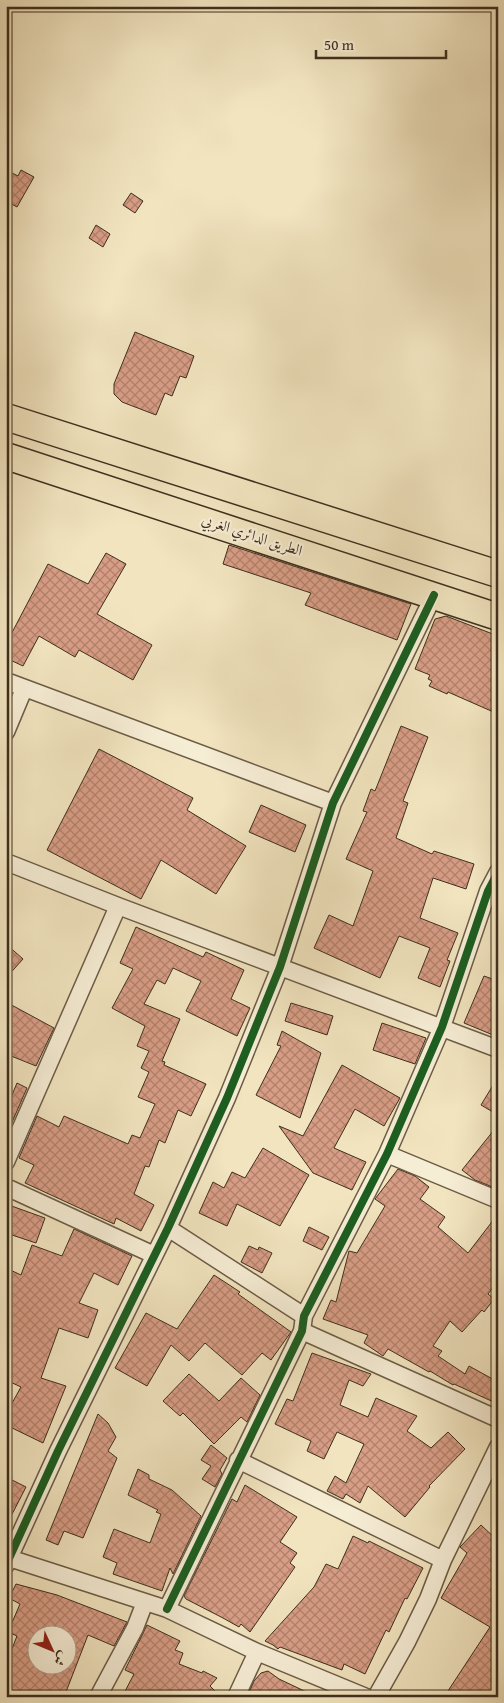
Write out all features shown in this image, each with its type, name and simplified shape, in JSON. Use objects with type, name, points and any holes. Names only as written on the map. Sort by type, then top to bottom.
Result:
[{"type":"main road","points":[[6,417],[498,574]]},
{"type":"main road","name":"الطريق الدائري الغربي","points":[[6,456],[498,617]]},
{"type":"main road","points":[[434,595],[448,558]]},
{"type":"street","points":[[366,1697],[257,1652],[167,1608],[8,1560],[58,1451],[168,1228],[227,1098],[280,968],[333,803],[434,595]]},
{"type":"street","points":[[6,681],[333,803]]},
{"type":"street","points":[[6,732],[24,689]]},
{"type":"street","points":[[6,862],[280,968],[498,1049]]},
{"type":"street","points":[[167,1608],[387,1154],[442,1028],[488,891],[498,872]]},
{"type":"street","points":[[6,1162],[118,906]]},
{"type":"street","points":[[387,1154],[498,1200]]},
{"type":"street","points":[[6,1187],[154,1255]]},
{"type":"street","points":[[168,1228],[303,1324],[498,1418]]},
{"type":"street","points":[[376,1697],[407,1642],[428,1599],[443,1560],[498,1447]]},
{"type":"street","points":[[238,1460],[443,1560]]},
{"type":"street","points":[[98,1697],[134,1628],[145,1602]]},
{"type":"street","points":[[236,1697],[257,1652]]},
{"type":"building","points":[[6,170],[18,176],[21,170],[34,177],[17,207],[6,201]]},
{"type":"building","points":[[131,193],[143,201],[135,213],[123,205]]},
{"type":"building","points":[[96,225],[110,234],[103,247],[89,238]]},
{"type":"building","points":[[135,332],[194,356],[186,378],[180,376],[172,396],[165,393],[156,415],[122,402],[114,394],[114,384]]},
{"type":"building","points":[[229,545],[411,604],[397,640],[305,605],[311,593],[223,564]]},
{"type":"building","points":[[106,553],[126,564],[97,614],[152,645],[133,680],[79,650],[75,657],[39,636],[23,666],[6,658],[6,644],[48,564],[88,584]]},
{"type":"building","points":[[446,616],[498,636],[498,714],[448,692],[447,694],[429,686],[432,681],[428,679],[430,675],[415,669],[435,619]]},
{"type":"building","points":[[401,726],[428,737],[403,801],[408,803],[396,838],[432,854],[434,851],[474,864],[466,889],[433,878],[420,918],[458,933],[447,960],[450,961],[440,987],[418,978],[430,948],[399,936],[380,978],[314,948],[329,915],[353,926],[373,871],[346,859],[367,812],[363,811],[371,789],[375,791]]},
{"type":"building","points":[[99,749],[193,798],[187,810],[246,846],[216,894],[161,860],[141,899],[47,850]]},
{"type":"building","points":[[261,805],[306,825],[295,852],[249,832]]},
{"type":"building","points":[[136,927],[203,957],[206,952],[244,970],[231,999],[250,1008],[237,1036],[186,1011],[201,981],[173,968],[165,984],[157,980],[144,1004],[180,1019],[162,1061],[165,1062],[164,1065],[206,1084],[191,1116],[178,1110],[165,1143],[159,1140],[149,1167],[145,1166],[134,1194],[154,1205],[141,1231],[116,1218],[114,1224],[25,1183],[34,1165],[19,1158],[37,1116],[59,1127],[64,1116],[128,1144],[132,1135],[140,1138],[155,1104],[138,1097],[149,1072],[141,1068],[149,1051],[137,1046],[145,1026],[112,1008],[133,969],[120,963]]},
{"type":"building","points":[[6,944],[23,959],[6,978]]},
{"type":"building","points":[[484,976],[498,981],[498,1037],[464,1023]]},
{"type":"building","points":[[6,1002],[54,1028],[36,1066],[6,1054]]},
{"type":"building","points":[[291,1003],[333,1016],[327,1035],[285,1021]]},
{"type":"building","points":[[382,1023],[426,1038],[415,1064],[373,1050]]},
{"type":"building","points":[[282,1031],[321,1053],[300,1118],[256,1095],[281,1046],[277,1045]]},
{"type":"building","points":[[342,1065],[400,1098],[384,1126],[355,1109],[334,1148],[366,1162],[352,1190],[313,1173],[279,1126],[303,1136]]},
{"type":"building","points":[[498,1077],[498,1115],[481,1105]]},
{"type":"building","points":[[17,1083],[27,1088],[6,1136],[6,1101],[9,1102]]},
{"type":"building","points":[[498,1125],[498,1185],[495,1188],[475,1180],[462,1170]]},
{"type":"building","points":[[263,1148],[309,1175],[280,1226],[237,1204],[227,1226],[199,1213],[213,1182],[224,1188],[232,1172],[245,1178]]},
{"type":"building","points":[[398,1169],[415,1176],[429,1187],[420,1199],[445,1217],[438,1227],[468,1253],[498,1214],[498,1281],[488,1294],[494,1299],[484,1312],[482,1310],[462,1332],[450,1321],[433,1346],[442,1351],[438,1356],[465,1374],[469,1366],[498,1382],[498,1404],[453,1385],[388,1349],[383,1356],[364,1343],[368,1335],[323,1319],[331,1300],[336,1302],[349,1251],[357,1253],[385,1206],[375,1199]]},
{"type":"building","points":[[6,1204],[45,1218],[36,1243],[6,1233]]},
{"type":"building","points":[[309,1227],[329,1237],[322,1250],[303,1241]]},
{"type":"building","points":[[74,1229],[132,1256],[118,1285],[94,1273],[79,1303],[98,1310],[88,1338],[59,1328],[41,1378],[66,1386],[43,1443],[6,1425],[6,1414],[21,1387],[6,1380],[6,1268],[21,1275],[32,1245],[62,1256]]},
{"type":"building","points":[[249,1246],[258,1250],[259,1247],[272,1253],[262,1273],[241,1262]]},
{"type":"building","points":[[214,1275],[240,1292],[238,1294],[291,1332],[271,1360],[262,1353],[242,1375],[205,1343],[189,1361],[171,1345],[147,1386],[115,1368],[146,1313],[177,1329]]},
{"type":"building","points":[[312,1353],[371,1374],[363,1386],[349,1380],[340,1405],[368,1417],[376,1398],[417,1416],[407,1431],[431,1448],[448,1432],[465,1449],[429,1486],[405,1517],[368,1486],[360,1503],[346,1494],[343,1499],[327,1491],[335,1476],[346,1483],[364,1444],[337,1432],[324,1459],[307,1451],[311,1441],[275,1424],[287,1399],[293,1401]]},
{"type":"building","points":[[189,1374],[219,1401],[241,1378],[260,1395],[247,1422],[241,1417],[214,1444],[183,1413],[180,1416],[163,1401]]},
{"type":"building","points":[[98,1414],[108,1423],[116,1437],[108,1451],[117,1458],[83,1538],[64,1531],[58,1545],[46,1540]]},
{"type":"building","points":[[211,1445],[227,1458],[220,1470],[222,1474],[215,1487],[202,1479],[211,1466],[201,1460]]},
{"type":"building","points":[[138,1469],[149,1475],[149,1479],[172,1490],[201,1516],[173,1574],[170,1568],[162,1591],[113,1574],[117,1563],[103,1557],[114,1529],[150,1543],[161,1514],[156,1512],[158,1510],[128,1495]]},
{"type":"building","points":[[6,1477],[26,1487],[6,1526]]},
{"type":"building","points":[[245,1485],[297,1517],[280,1542],[297,1553],[290,1563],[295,1567],[250,1632],[241,1624],[239,1627],[186,1599],[184,1596],[232,1499],[237,1502]]},
{"type":"building","points":[[481,1525],[498,1541],[498,1697],[444,1697],[490,1627],[441,1598],[467,1553],[460,1547]]},
{"type":"building","points":[[353,1536],[368,1543],[369,1541],[423,1568],[407,1599],[405,1598],[389,1632],[386,1630],[365,1674],[344,1664],[342,1670],[280,1647],[278,1649],[265,1641],[314,1587],[326,1564],[338,1569]]},
{"type":"building","points":[[16,1584],[57,1595],[127,1622],[114,1646],[88,1635],[78,1661],[78,1626],[28,1626],[28,1676],[72,1676],[64,1697],[6,1697],[6,1664],[17,1636],[8,1632],[20,1604],[9,1598]]},
{"type":"building","points":[[147,1625],[180,1641],[175,1650],[183,1653],[179,1664],[202,1673],[203,1671],[217,1678],[210,1686],[221,1697],[122,1697],[134,1674],[125,1670]]},
{"type":"building","points":[[268,1671],[279,1679],[317,1697],[247,1697],[254,1681],[261,1673]]},
{"type":"cycle path","points":[[6,1565],[58,1451],[168,1228],[227,1098],[280,967],[333,803],[434,595]]},
{"type":"cycle path","points":[[167,1609],[302,1331],[304,1316],[387,1154],[442,1027],[488,891],[498,872]]}]
